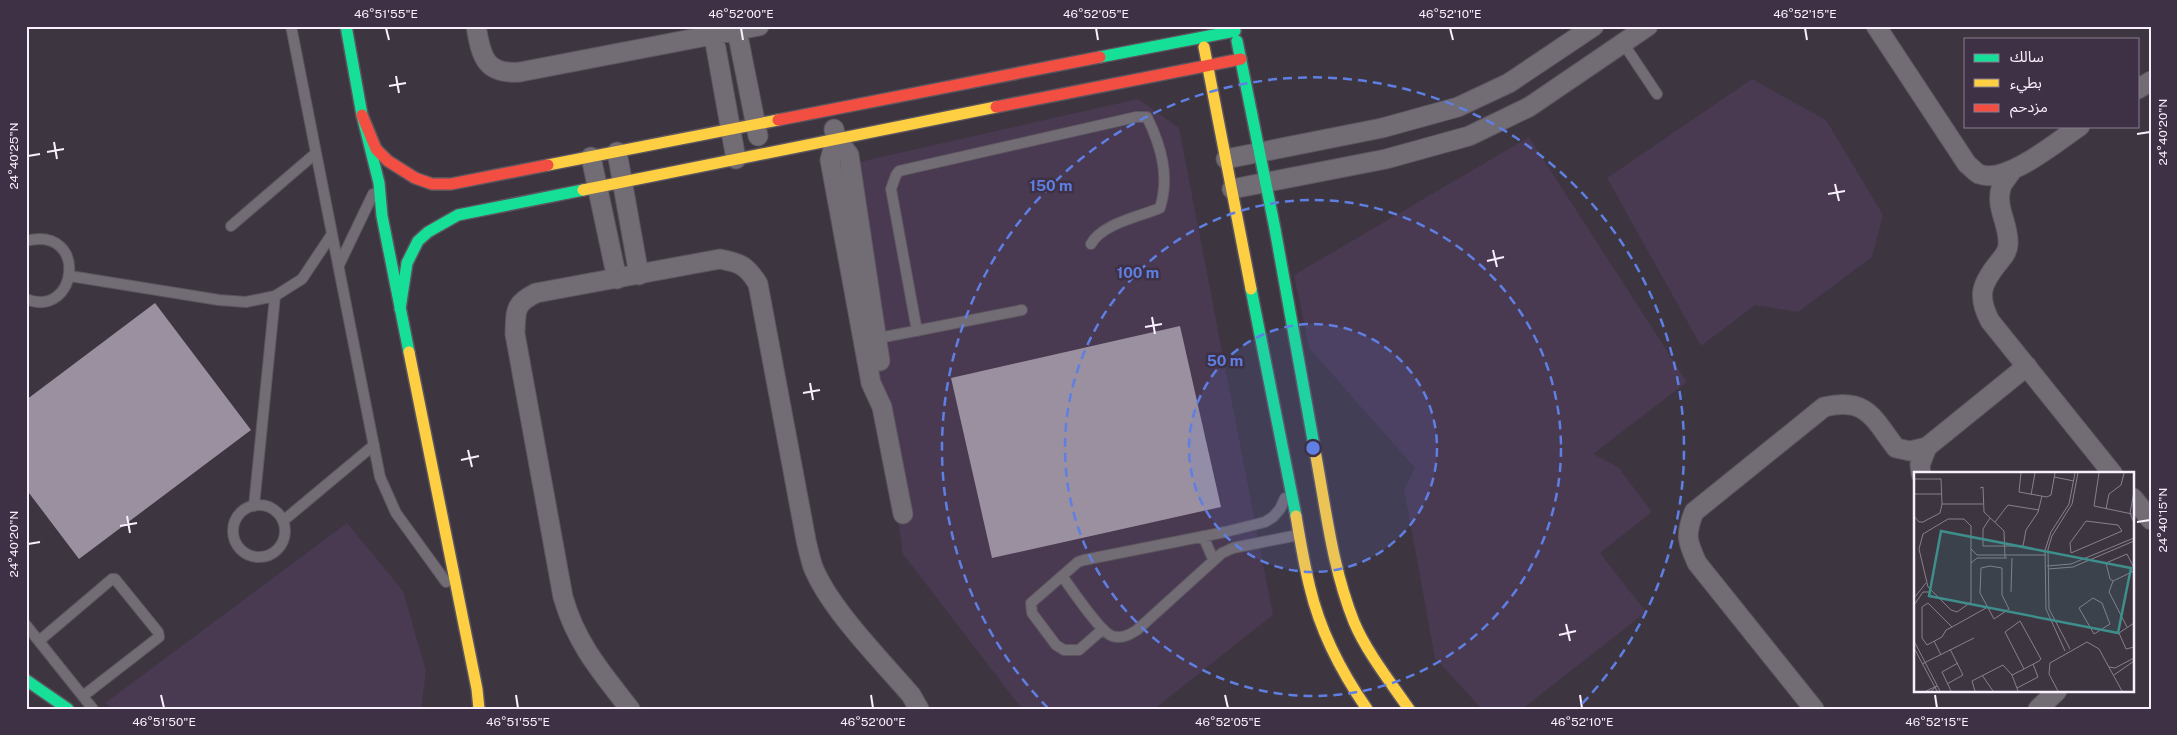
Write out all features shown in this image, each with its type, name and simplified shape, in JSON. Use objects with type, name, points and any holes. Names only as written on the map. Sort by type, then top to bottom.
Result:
[{"type":"street","points":[[346,26],[362,115],[379,183],[382,216],[477,688],[479,709]]},
{"type":"street","points":[[476,26],[480,51],[487,62],[497,70],[506,73],[520,72],[713,31],[759,26]]},
{"type":"street","points":[[1226,159],[1382,128],[1458,107],[1509,82],[1594,26]]},
{"type":"street","points":[[1232,189],[1386,159],[1469,136],[1529,107],[1648,26]]},
{"type":"street","points":[[1876,26],[1967,164],[1979,174],[1991,176],[2011,172],[2077,128]]},
{"type":"street","points":[[737,28],[762,154]]},
{"type":"street","points":[[362,115],[376,149],[388,161],[415,178],[432,184],[451,184],[830,110],[1201,32],[1234,29],[1265,182],[1338,577],[1355,624],[1386,677],[1409,709]]},
{"type":"street","points":[[713,31],[736,160]]},
{"type":"street","points":[[1201,32],[1310,589],[1327,636],[1367,709]]},
{"type":"street","points":[[400,309],[403,272],[409,256],[425,232],[439,222],[458,215],[736,160],[836,138],[1240,60]]},
{"type":"street","points":[[2140,88],[2151,80]]},
{"type":"street","points":[[830,110],[836,138],[830,160],[870,340],[871,383],[882,407],[903,514]]},
{"type":"street","points":[[616,152],[639,275]]},
{"type":"street","points":[[591,157],[617,279]]},
{"type":"street","points":[[2011,172],[2001,188],[2000,203],[2008,235],[2008,247],[1984,285],[1982,306],[1990,321],[2111,472]]},
{"type":"street","points":[[630,709],[594,664],[570,621],[563,597],[514,334],[516,313],[522,300],[536,293],[720,259],[738,262],[750,272],[758,284],[806,540],[813,566],[823,586],[838,608],[912,695],[919,709]]},
{"type":"street","points":[[1814,709],[1697,563],[1688,545],[1687,530],[1694,512],[1824,407],[1842,403],[1868,411],[1896,448],[1910,451],[1927,447],[2027,366]]},
{"type":"street","points":[[1921,472],[1920,465],[1927,447]]},
{"type":"street","points":[[2134,499],[2151,520]]},
{"type":"street","points":[[26,680],[68,709]]},
{"type":"street","points":[[26,686],[50,696]]},
{"type":"street","points":[[2038,709],[2056,692]]},
{"type":"lane","points":[[291,26],[380,477],[396,514],[459,599]]},
{"type":"lane","points":[[1623,43],[1657,94]]},
{"type":"lane","points":[[917,331],[892,189],[899,171],[1127,119],[1147,117],[1164,165],[1166,184],[1160,208],[1105,228],[1095,236],[1091,244]]},
{"type":"lane","points":[[231,226],[316,153]]},
{"type":"lane","points":[[339,265],[379,183]]},
{"type":"lane","points":[[70,276],[220,300],[246,302],[275,296],[302,279],[332,234]]},
{"type":"lane","points":[[26,241],[45,239],[54,242],[67,257],[70,276],[60,294],[51,299],[42,302],[26,299]]},
{"type":"lane","points":[[254,506],[275,296]]},
{"type":"lane","points":[[870,340],[1022,310]]},
{"type":"lane","points":[[284,521],[374,445]]},
{"type":"lane","points":[[1102,629],[1079,650],[1064,650],[1056,645],[1030,608],[1033,600],[1078,562],[1265,522],[1280,509],[1290,488]]},
{"type":"lane","points":[[263,505],[271,508],[284,521],[284,539],[273,553],[264,557],[255,557],[240,549],[233,532],[238,515],[245,509],[254,506],[263,505]]},
{"type":"lane","points":[[1062,576],[1102,629],[1111,636],[1127,636],[1137,630],[1213,560],[1233,548],[1299,535]]},
{"type":"lane","points":[[1203,536],[1213,560]]},
{"type":"lane","points":[[39,641],[112,579],[115,580],[158,632],[159,637],[83,696]]},
{"type":"lane","points":[[26,625],[93,709]]},
{"type":"shaded area","points":[[1752,79],[1826,120],[1883,215],[1872,257],[1798,312],[1755,305],[1701,346],[1607,178]]},
{"type":"shaded area","points":[[1138,99],[1179,128],[1273,615],[1154,709],[1022,709],[903,554],[846,165]]},
{"type":"shaded area","points":[[1529,137],[1687,382],[1593,454],[1618,467],[1652,512],[1600,553],[1646,612],[1522,709],[1482,709],[1435,658],[1404,489],[1415,468],[1309,348],[1294,275]]},
{"type":"shaded area","points":[[347,523],[403,591],[426,671],[421,709],[113,709],[105,703]]},
{"type":"building","points":[[155,303],[251,430],[79,559],[26,489],[26,400]]},
{"type":"building","points":[[1180,326],[1221,507],[992,558],[951,378]]},
{"type":"traffic: fast","points":[[346,26],[362,115],[379,183],[382,216],[409,352]]},
{"type":"traffic: fast","points":[[1100,57],[1235,31]]},
{"type":"traffic: fast","points":[[1237,41],[1275,229],[1315,451]]},
{"type":"traffic: fast","points":[[400,309],[407,263],[418,241],[428,232],[458,215],[583,190]]},
{"type":"traffic: fast","points":[[1251,289],[1296,516]]},
{"type":"traffic: fast","points":[[26,680],[68,709]]},
{"type":"traffic: slow","points":[[1204,47],[1251,289]]},
{"type":"traffic: slow","points":[[583,190],[996,107]]},
{"type":"traffic: slow","points":[[548,165],[778,120]]},
{"type":"traffic: slow","points":[[409,352],[477,689],[479,709]]},
{"type":"traffic: slow","points":[[1315,451],[1326,516],[1346,601],[1359,633],[1409,709]]},
{"type":"traffic: slow","points":[[1296,516],[1314,604],[1333,651],[1367,709]]},
{"type":"traffic: jam","points":[[778,120],[1100,57]]},
{"type":"traffic: jam","points":[[996,107],[1241,59]]},
{"type":"traffic: jam","points":[[362,115],[376,149],[388,161],[415,178],[432,184],[451,184],[548,165]]}]
